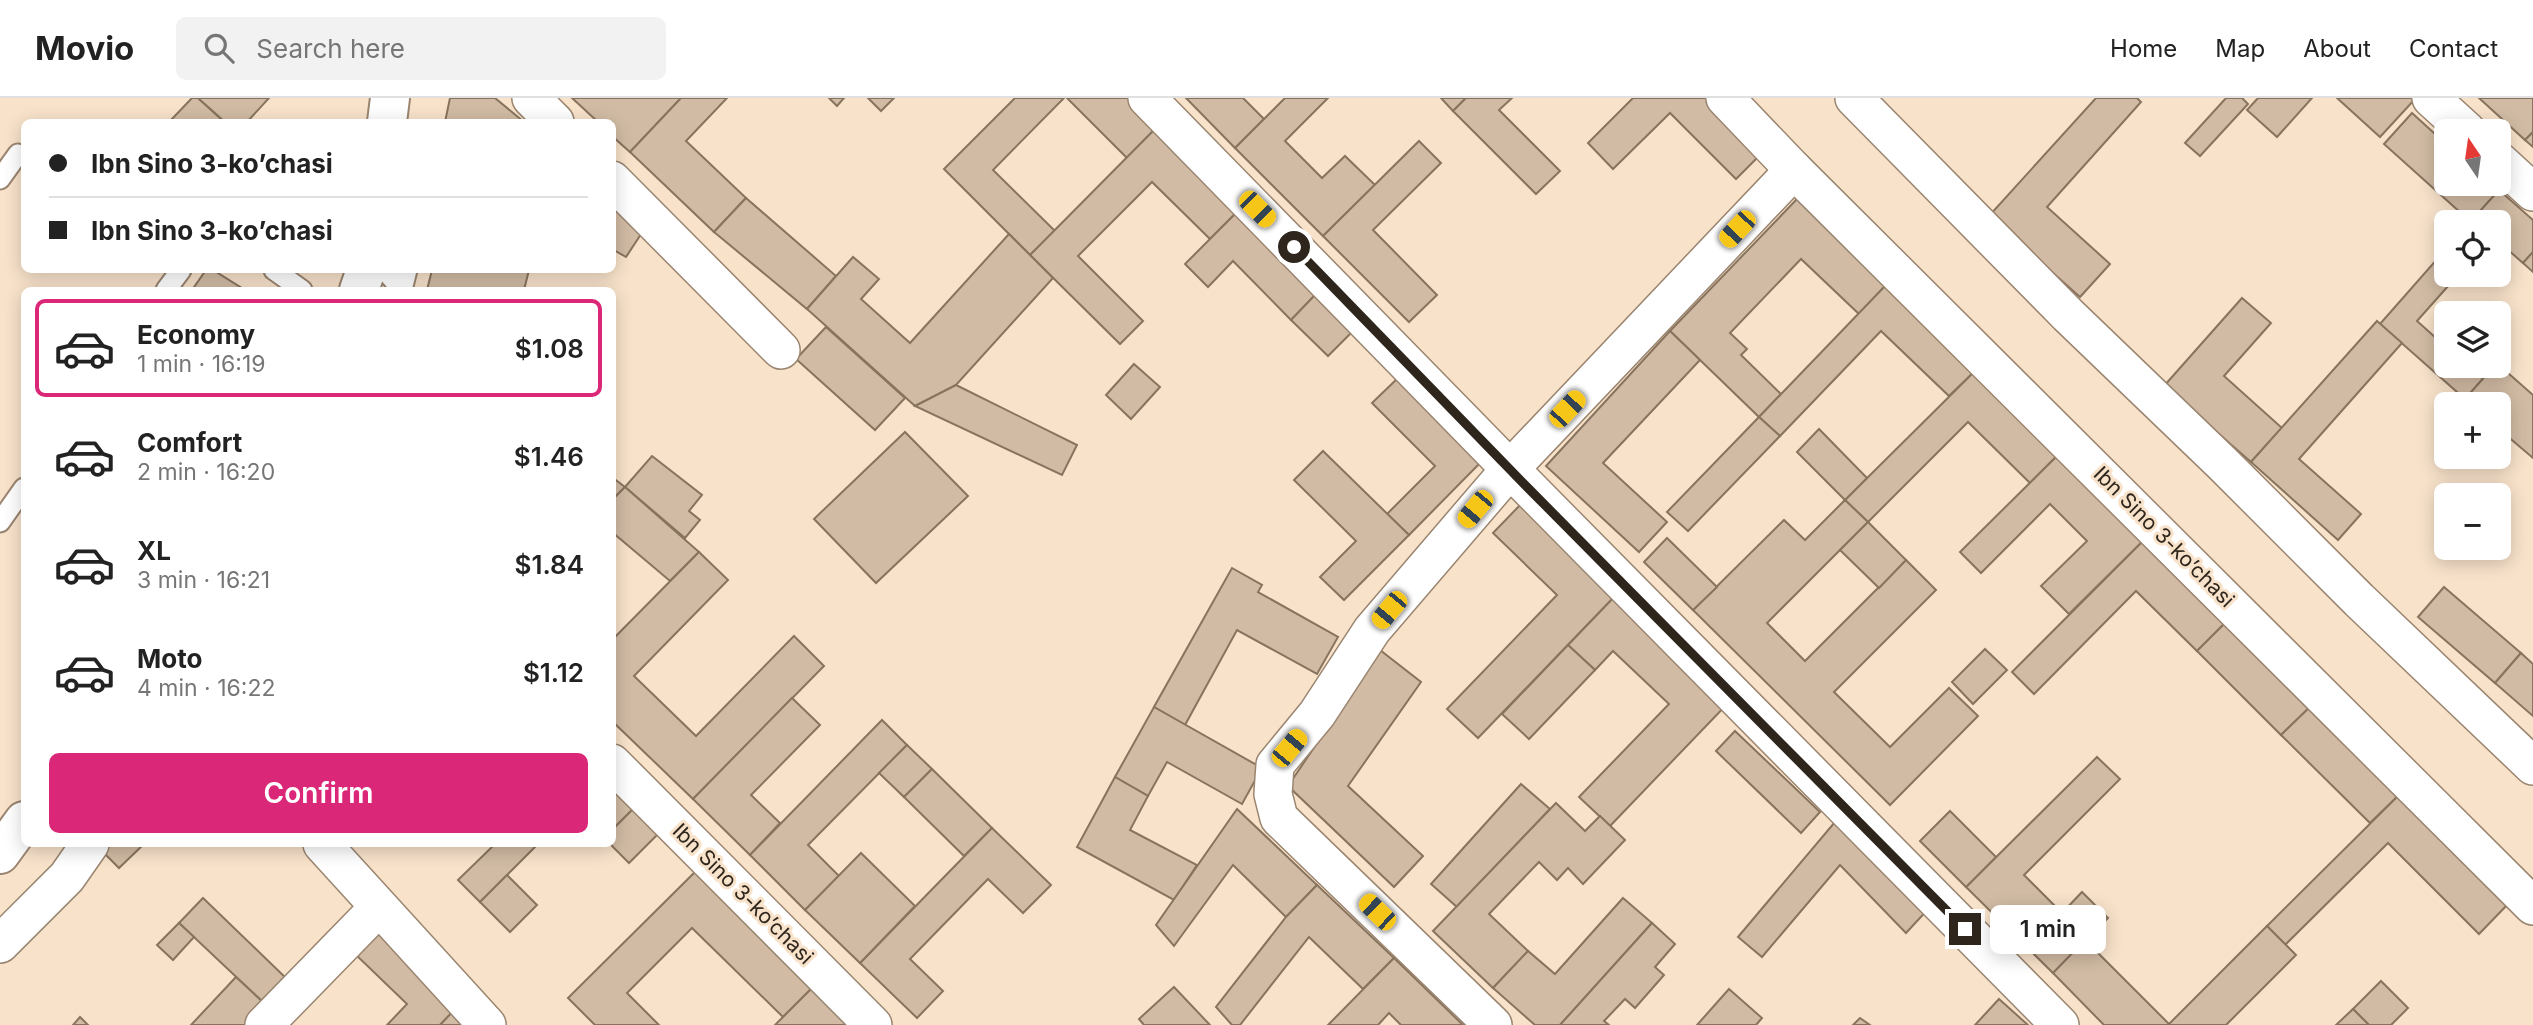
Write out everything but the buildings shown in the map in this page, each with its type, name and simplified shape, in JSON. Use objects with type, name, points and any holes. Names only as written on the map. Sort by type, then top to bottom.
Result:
[{"type":"street","points":[[387,119],[390,98]]},
{"type":"street","points":[[531,98],[552,119]]},
{"type":"street","points":[[1147,98],[2060,1025]]},
{"type":"street","name":"Ibn Sino 3-koʼchasi","points":[[1725,98],[1794,170],[2533,906]]},
{"type":"street","points":[[1854,98],[2068,315],[2533,766]]},
{"type":"street","points":[[2431,98],[2454,119]]},
{"type":"street","points":[[1493,1025],[1279,818],[1273,794],[1275,765],[1317,714],[1372,630],[1510,469],[1794,170]]},
{"type":"street","points":[[2511,172],[2533,192]]},
{"type":"street","points":[[616,184],[781,350]]},
{"type":"street","name":"Ibn Sino 3-koʼchasi","points":[[616,768],[873,1025]]},
{"type":"street","points":[[0,854],[21,825]]},
{"type":"street","points":[[0,944],[67,877],[88,847]]},
{"type":"street","points":[[325,847],[487,1025]]},
{"type":"street","points":[[264,1025],[379,906]]},
{"type":"lane","points":[[0,179],[18,154]]},
{"type":"lane","points":[[278,273],[298,287]]},
{"type":"lane","points":[[388,273],[399,287]]},
{"type":"lane","points":[[0,522],[21,492]]},
{"type":"route","points":[[1294,247],[1529,489],[1965,929]]}]
